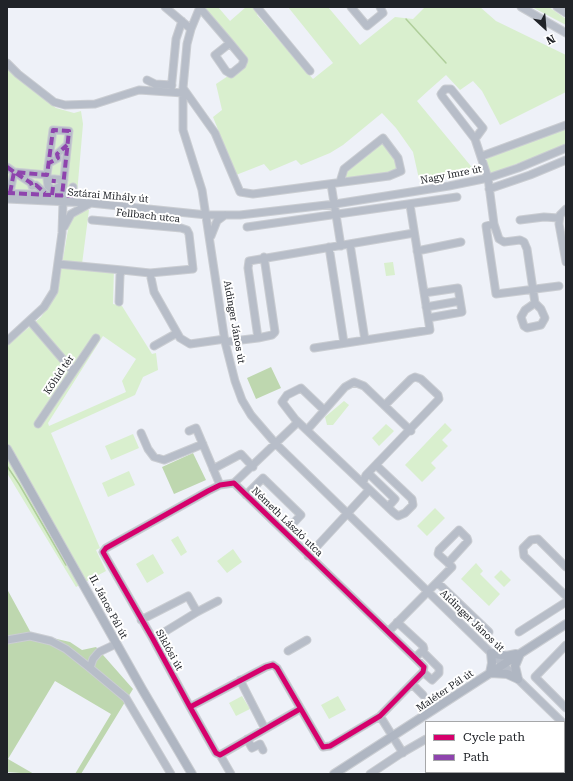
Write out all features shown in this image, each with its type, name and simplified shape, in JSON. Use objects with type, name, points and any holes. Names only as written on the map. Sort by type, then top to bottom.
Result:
[{"type":"main road","name":"II. János Pál út","points":[[7,449],[116,644],[192,774]]},
{"type":"main road","name":"Maléter Pál út","points":[[334,774],[566,624]]},
{"type":"main road","points":[[518,679],[507,674],[490,673],[492,663],[491,653],[506,656],[521,653]]},
{"type":"main road","points":[[518,679],[515,666],[521,653]]},
{"type":"street","points":[[165,7],[190,28]]},
{"type":"street","points":[[200,7],[230,43]]},
{"type":"street","name":"Aidinger János út","points":[[200,7],[190,28],[187,44],[183,90],[184,130],[202,190],[225,341],[235,381],[242,400],[251,415],[276,444],[561,721]]},
{"type":"street","points":[[257,7],[310,71]]},
{"type":"street","points":[[351,7],[367,26],[383,13],[380,7]]},
{"type":"street","points":[[521,7],[566,33]]},
{"type":"street","points":[[557,7],[566,13]]},
{"type":"street","points":[[171,88],[176,39],[182,21]]},
{"type":"street","points":[[7,63],[18,74],[54,102],[65,105],[95,104],[139,90],[171,88]]},
{"type":"street","points":[[147,80],[155,84],[183,90],[215,133],[235,183],[239,191],[242,192],[253,194],[331,184],[397,174],[401,171],[398,158],[383,138],[344,169],[340,182]]},
{"type":"street","points":[[475,139],[483,128],[451,89],[445,89],[441,94],[442,96],[475,139],[482,156],[488,178],[496,235],[502,242],[520,240],[524,242],[527,249],[535,303]]},
{"type":"street","name":"Nagy Imre út","points":[[482,156],[566,125]]},
{"type":"street","points":[[7,342],[44,307],[54,291],[62,233],[64,180],[69,131],[53,130],[49,163],[46,171],[50,193]]},
{"type":"street","points":[[49,163],[58,156],[67,145]]},
{"type":"street","points":[[51,147],[65,167]]},
{"type":"street","name":"Nagy Imre út","points":[[207,215],[225,216],[334,204],[449,186],[488,178],[534,162],[566,148]]},
{"type":"street","points":[[489,189],[530,175],[566,160]]},
{"type":"street","points":[[7,167],[33,186],[63,199],[72,196],[73,187]]},
{"type":"street","points":[[14,172],[64,180]]},
{"type":"street","points":[[14,172],[8,195],[21,193],[47,177]]},
{"type":"street","points":[[50,193],[61,186],[64,180]]},
{"type":"street","points":[[331,184],[341,246]]},
{"type":"street","name":"Sztárai Mihály út","points":[[8,195],[63,199],[207,215]]},
{"type":"street","points":[[248,227],[457,197]]},
{"type":"street","points":[[62,233],[71,214],[90,203]]},
{"type":"street","points":[[314,348],[430,330],[410,204]]},
{"type":"street","points":[[566,209],[559,218],[566,257]]},
{"type":"street","points":[[210,240],[215,225],[225,216]]},
{"type":"street","points":[[520,220],[544,217],[559,218]]},
{"type":"street","name":"Fellbach utca","points":[[58,264],[164,275],[183,273],[193,269],[189,234],[187,230],[181,228],[92,220]]},
{"type":"street","points":[[494,224],[486,226],[496,294],[559,286]]},
{"type":"street","points":[[258,338],[247,264],[253,259],[414,233]]},
{"type":"street","points":[[417,251],[461,242]]},
{"type":"street","points":[[350,244],[365,340]]},
{"type":"street","points":[[330,247],[344,343]]},
{"type":"street","points":[[150,273],[154,292],[176,333],[185,342],[190,344],[258,338],[272,335],[275,332],[264,257]]},
{"type":"street","points":[[119,302],[120,275],[122,270]]},
{"type":"street","points":[[424,293],[458,288],[462,312],[428,318]]},
{"type":"street","points":[[426,306],[460,301]]},
{"type":"street","points":[[30,321],[73,371]]},
{"type":"street","points":[[154,346],[176,333]]},
{"type":"street","name":"Kőhíd tér","points":[[38,424],[96,338]]},
{"type":"street","points":[[363,482],[368,473],[438,403],[438,395],[421,379],[415,377],[411,379],[385,405]]},
{"type":"street","points":[[307,430],[345,387],[354,382],[364,386],[410,431]]},
{"type":"street","points":[[324,410],[301,388],[283,399],[282,402],[285,408],[298,422],[363,482],[369,490],[398,516],[405,513],[413,502],[376,465]]},
{"type":"street","points":[[189,431],[196,428],[220,485],[234,483],[253,467],[298,422]]},
{"type":"street","points":[[141,433],[148,449],[154,457],[164,460],[203,444]]},
{"type":"street","points":[[214,469],[241,454],[253,467]]},
{"type":"street","points":[[368,473],[395,500],[388,507]]},
{"type":"street","points":[[246,495],[263,478],[295,508],[301,515],[285,532]]},
{"type":"street","name":"Németh László utca","points":[[234,483],[285,532],[377,626],[388,632],[416,658],[424,666],[423,672]]},
{"type":"street","name":"Siklósi út","points":[[220,485],[104,550],[104,555],[153,639],[216,753],[220,754],[231,774]]},
{"type":"street","points":[[308,556],[347,512],[369,490]]},
{"type":"street","name":"Aidinger János út","points":[[427,592],[452,568],[438,554],[439,550],[459,530],[468,541],[448,563]]},
{"type":"street","points":[[566,567],[538,539],[532,540],[523,548],[524,556],[566,596]]},
{"type":"street","name":"Aidinger János út","points":[[438,583],[489,632]]},
{"type":"street","points":[[388,632],[427,592]]},
{"type":"street","points":[[141,620],[188,596],[197,612]]},
{"type":"street","points":[[153,639],[218,601]]},
{"type":"street","points":[[519,632],[566,602]]},
{"type":"street","points":[[397,622],[423,646],[424,649],[416,658]]},
{"type":"street","points":[[7,640],[30,636],[51,641],[66,649],[90,668],[126,698],[171,774]]},
{"type":"street","points":[[288,651],[307,640]]},
{"type":"street","points":[[90,668],[93,659],[99,652],[116,644]]},
{"type":"street","points":[[566,645],[535,677],[566,708]]},
{"type":"street","points":[[190,707],[266,667],[273,666],[277,668],[321,746],[330,746],[380,716],[423,672],[432,680],[439,673],[439,668],[422,651]]},
{"type":"street","points":[[240,680],[266,729]]},
{"type":"street","points":[[412,684],[423,695]]},
{"type":"street","points":[[220,754],[300,709]]},
{"type":"street","points":[[380,716],[403,753]]},
{"type":"street","points":[[247,739],[252,748],[260,744],[264,750]]},
{"type":"street","points":[[370,774],[425,741]]},
{"type":"green space","points":[[200,7],[218,7],[230,21],[246,7],[257,7],[260,11],[257,15],[313,79],[333,63],[288,7],[328,7],[360,45],[395,17],[413,19],[425,7],[480,7],[496,21],[566,55],[566,92],[500,125],[482,91],[473,81],[460,90],[446,75],[417,101],[475,171],[419,179],[413,152],[396,128],[382,113],[343,145],[330,153],[301,165],[296,160],[270,171],[264,164],[236,175],[213,117],[222,110],[216,84],[246,64]]},
{"type":"green space","points":[[532,7],[549,7],[566,19],[566,25]]},
{"type":"green space","points":[[7,67],[56,108],[74,113],[81,111],[83,124],[77,194],[7,191]]},
{"type":"green space","points":[[566,127],[566,145],[490,174],[486,159]]},
{"type":"green space","points":[[383,139],[398,158],[401,171],[341,182],[344,169]]},
{"type":"green space","points":[[85,210],[89,210],[82,264],[114,267],[113,304],[122,306],[152,354],[156,353],[158,370],[143,377],[135,395],[51,433],[100,548],[96,550],[106,571],[76,587],[7,473],[7,346],[41,317],[57,293],[69,224],[74,215]],"holes":[[[103,336],[136,359],[122,381],[126,392],[49,426],[48,423]]]},
{"type":"green space","points":[[393,262],[395,275],[386,276],[384,263]]},
{"type":"green space","points":[[271,367],[281,388],[256,399],[247,378]]},
{"type":"green space","points":[[344,401],[349,405],[333,425],[327,425],[325,417]]},
{"type":"green space","points":[[445,423],[452,430],[442,440],[448,446],[431,463],[436,468],[422,482],[405,465]]},
{"type":"green space","points":[[386,424],[394,431],[379,446],[372,438]]},
{"type":"green space","points":[[133,434],[139,448],[111,460],[105,446]]},
{"type":"green space","points":[[193,453],[206,480],[174,494],[162,467]]},
{"type":"green space","points":[[129,471],[135,485],[108,497],[102,483]]},
{"type":"green space","points":[[435,508],[445,518],[427,536],[417,526]]},
{"type":"green space","points":[[178,536],[187,552],[181,556],[171,540]]},
{"type":"green space","points":[[233,549],[242,562],[227,573],[217,561]]},
{"type":"green space","points":[[153,554],[164,573],[147,583],[136,564]]},
{"type":"green space","points":[[476,563],[483,571],[480,574],[500,594],[489,606],[461,579]]},
{"type":"green space","points":[[501,570],[511,580],[504,587],[494,577]]},
{"type":"green space","points":[[7,589],[31,633],[70,642],[82,650],[96,647],[133,689],[81,774],[75,774],[111,714],[55,681],[8,759],[34,774],[7,772]]},
{"type":"green space","points":[[242,696],[250,709],[236,716],[229,703]]},
{"type":"green space","points":[[338,696],[346,710],[329,719],[321,705]]},
{"type":"green space","points":[[502,773],[503,774],[438,774]]},
{"type":"waterway","points":[[406,19],[446,63]]},
{"type":"waterway","points":[[7,466],[66,565]]},
{"type":"marked path","points":[[7,167],[14,172],[47,175],[53,130],[69,131],[62,196]]},
{"type":"marked path","points":[[48,166],[49,163],[58,158],[57,154],[67,145]]},
{"type":"marked path","points":[[10,193],[14,172],[31,183],[32,186],[36,185],[45,193]]},
{"type":"marked path","points":[[52,195],[54,179]]},
{"type":"marked path","points":[[7,193],[72,196],[73,187]]},
{"type":"cycle path","points":[[190,707],[266,667],[273,665],[277,668],[323,747],[330,746],[380,716],[423,672],[424,667],[234,483],[220,485],[208,491],[106,548],[103,552],[153,639],[190,707],[216,753],[220,755],[300,709]]}]
